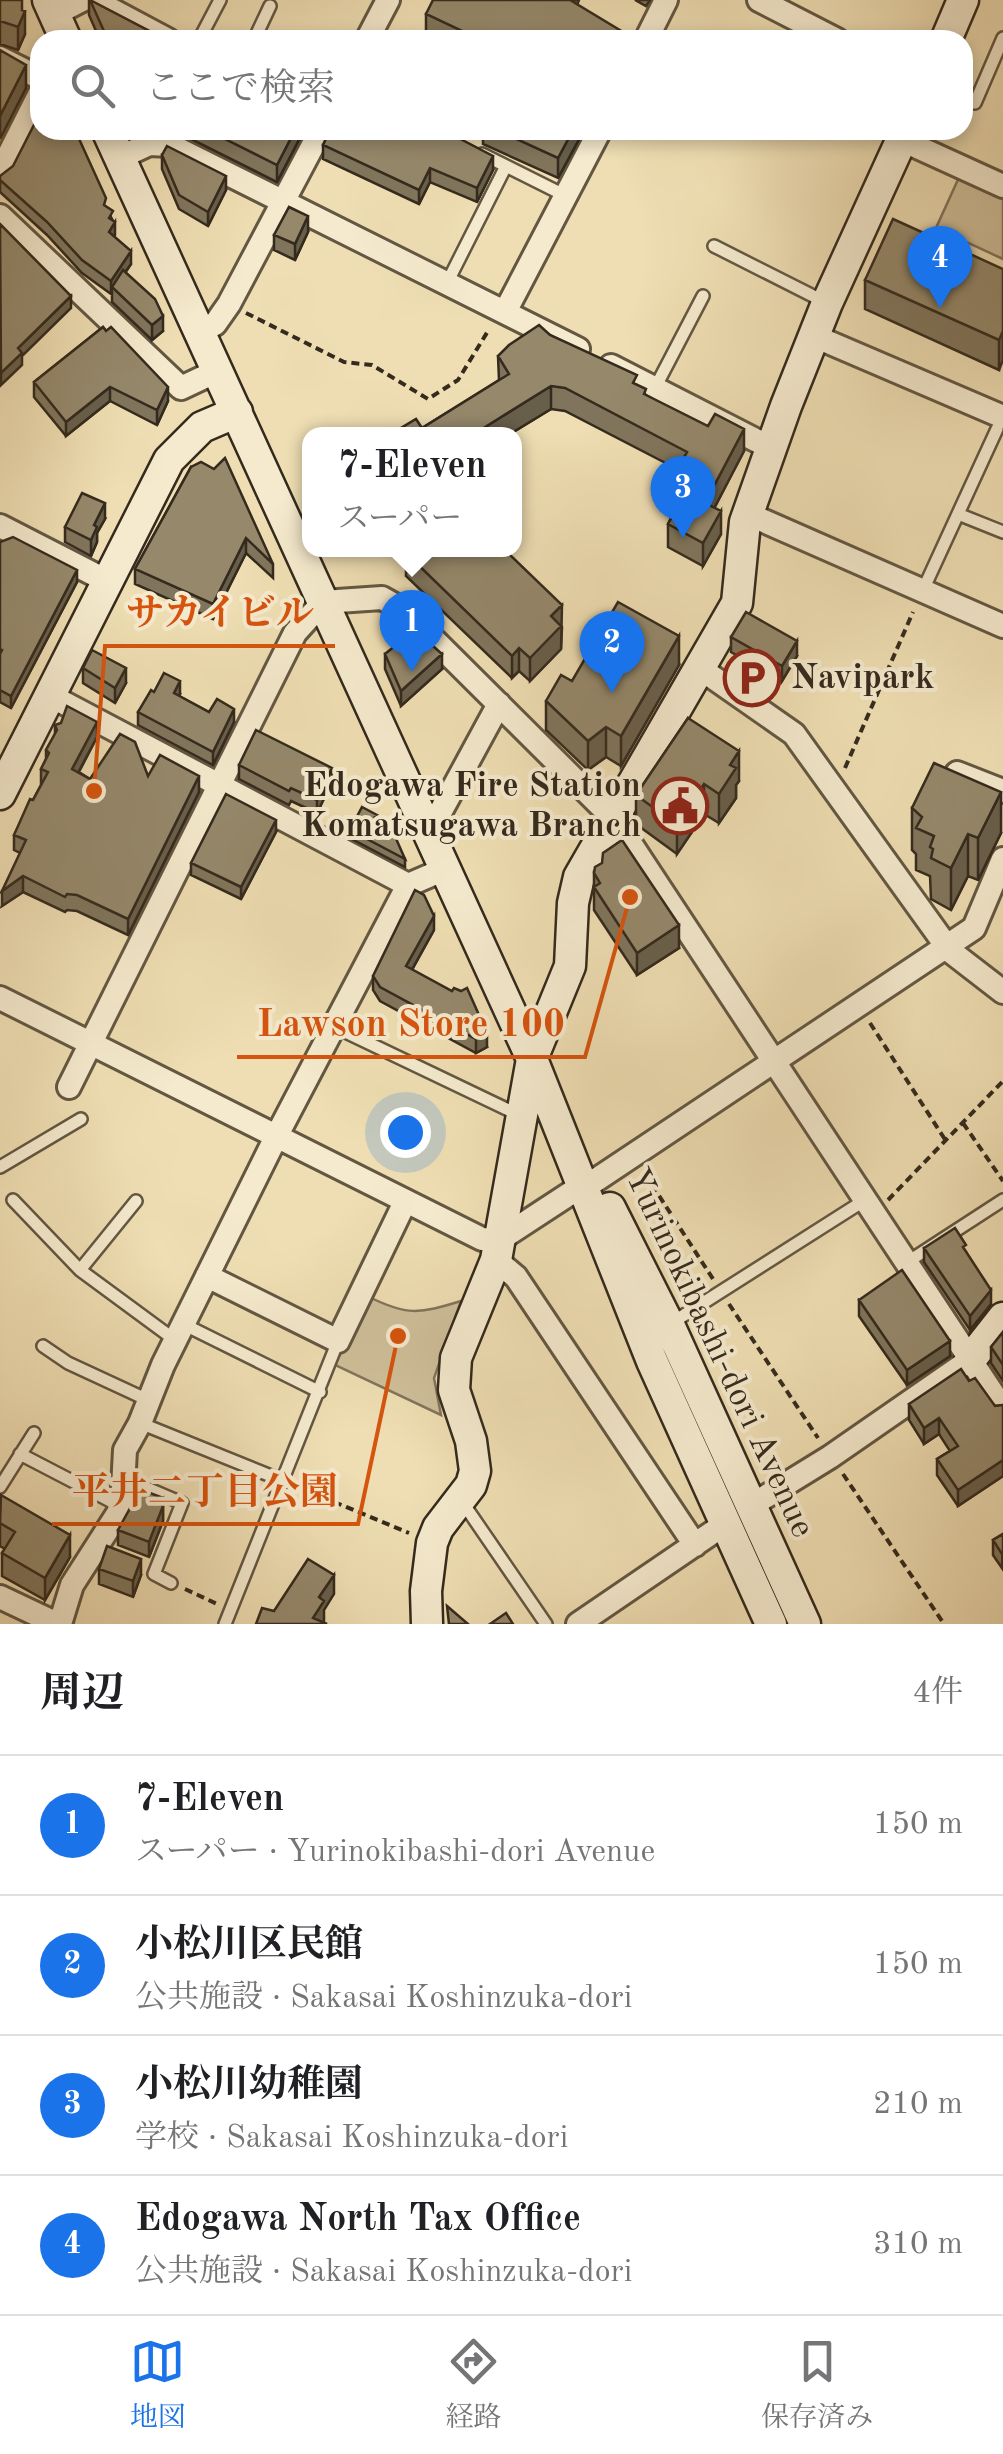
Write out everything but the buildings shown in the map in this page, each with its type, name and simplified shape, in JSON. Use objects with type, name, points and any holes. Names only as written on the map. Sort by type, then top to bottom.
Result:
[{"type":"main road","points":[[950,30],[963,0]]},
{"type":"main road","points":[[427,1624],[426,1591],[432,1543],[438,1528],[471,1485],[475,1456],[454,1390],[456,1358],[498,1250],[532,1059],[570,966],[573,903],[580,877],[737,603],[748,514],[827,303],[902,140]]},
{"type":"main road","name":"Yurinokibashi-dori Avenue","points":[[113,144],[302,555]]},
{"type":"main road","points":[[0,794],[178,448],[202,428],[238,412]]},
{"type":"main road","name":"Yurinokibashi-dori Avenue","points":[[303,557],[558,1119],[669,1324],[805,1624]]},
{"type":"main road","name":"Yurinokibashi-dori Avenue","points":[[589,1182],[652,1361],[771,1624]]},
{"type":"main road","points":[[970,1360],[1003,1318]]},
{"type":"street","points":[[93,0],[149,30]]},
{"type":"street","points":[[372,30],[388,0]]},
{"type":"street","points":[[651,30],[666,0]]},
{"type":"street","points":[[759,0],[818,30]]},
{"type":"street","points":[[0,58],[30,73]]},
{"type":"street","points":[[0,172],[30,114]]},
{"type":"street","points":[[198,332],[215,324],[229,304],[316,140]]},
{"type":"street","points":[[503,311],[595,140]]},
{"type":"street","points":[[914,140],[1003,186]]},
{"type":"street","points":[[113,144],[161,142],[773,449]]},
{"type":"street","points":[[0,216],[181,388],[218,370]]},
{"type":"street","points":[[814,336],[1001,424]]},
{"type":"street","points":[[748,514],[1003,626]]},
{"type":"street","points":[[0,526],[107,581]]},
{"type":"street","points":[[70,1087],[295,634],[323,602],[382,598],[405,612],[614,820],[1003,1409]]},
{"type":"street","points":[[700,668],[794,734],[947,946],[1003,992]]},
{"type":"street","points":[[48,695],[408,885]]},
{"type":"street","points":[[429,833],[499,704]]},
{"type":"street","points":[[957,772],[1003,791]]},
{"type":"street","points":[[498,1250],[589,1182],[974,928],[1003,859]]},
{"type":"street","points":[[0,1598],[59,1624],[72,1585],[102,1549],[122,1506],[126,1450],[179,1332],[333,1026],[408,885],[445,869]]},
{"type":"street","points":[[0,998],[498,1250],[695,1545]]},
{"type":"street","points":[[207,1276],[338,1342],[405,1202]]},
{"type":"street","points":[[752,1505],[830,1457],[970,1360]]},
{"type":"street","points":[[578,1624],[725,1524]]},
{"type":"lane","points":[[204,30],[220,0]]},
{"type":"lane","points":[[259,30],[270,6]]},
{"type":"lane","points":[[973,102],[1003,38]]},
{"type":"lane","points":[[462,144],[566,196]]},
{"type":"lane","points":[[447,283],[506,166]]},
{"type":"lane","points":[[714,246],[827,303]]},
{"type":"lane","points":[[655,388],[703,296]]},
{"type":"lane","points":[[923,590],[1001,424]]},
{"type":"lane","points":[[958,514],[1003,532]]},
{"type":"lane","points":[[333,1026],[521,1116]]},
{"type":"lane","points":[[0,1166],[81,1119]]},
{"type":"lane","points":[[13,1200],[80,1270],[179,1332],[320,1392]]},
{"type":"lane","points":[[906,1262],[1003,1200]]},
{"type":"lane","points":[[80,1270],[136,1201]]},
{"type":"lane","points":[[669,1324],[869,1207]]},
{"type":"lane","points":[[225,1624],[338,1342]]},
{"type":"lane","points":[[42,1346],[145,1412],[281,1480]]},
{"type":"lane","points":[[0,1487],[34,1433]]},
{"type":"lane","points":[[20,1454],[122,1506]]},
{"type":"lane","points":[[126,1479],[182,1503],[154,1574],[170,1582]]},
{"type":"lane","points":[[461,1500],[546,1624]]},
{"type":"lane","points":[[140,1564],[156,1570]]},
{"type":"path","points":[[229,304],[344,362],[372,365],[428,399],[458,380],[503,311]]},
{"type":"path","points":[[835,791],[923,590]]},
{"type":"path","points":[[859,1006],[946,1140]]},
{"type":"path","points":[[869,1207],[946,1140],[1003,1082]]},
{"type":"path","points":[[963,1123],[1003,1181]]},
{"type":"path","points":[[632,1155],[944,1624]]},
{"type":"path","points":[[281,1480],[432,1543]]},
{"type":"path","points":[[170,1582],[231,1610]]},
{"type":"shaded area","points":[[961,173],[1003,192],[1003,259],[936,228]]},
{"type":"shaded area","points":[[367,1296],[413,1311],[461,1301],[434,1378],[441,1415],[335,1365]]},
{"type":"place","name":"Edogawa North Tax Office","points":[[940,308]]},
{"type":"place","name":"小松川幼稚園","points":[[683,538]]},
{"type":"place","name":"7-Eleven","points":[[412,672]]},
{"type":"place","name":"Navipark","points":[[752,678]]},
{"type":"place","name":"小松川区民館","points":[[612,693]]},
{"type":"place","name":"サカイビル","points":[[94,791]]},
{"type":"place","name":"Edogawa Fire Station Komatsugawa Branch","points":[[680,806]]},
{"type":"place","name":"Lawson Store 100","points":[[630,897]]},
{"type":"place","name":"平井二丁目公園","points":[[398,1336]]}]
